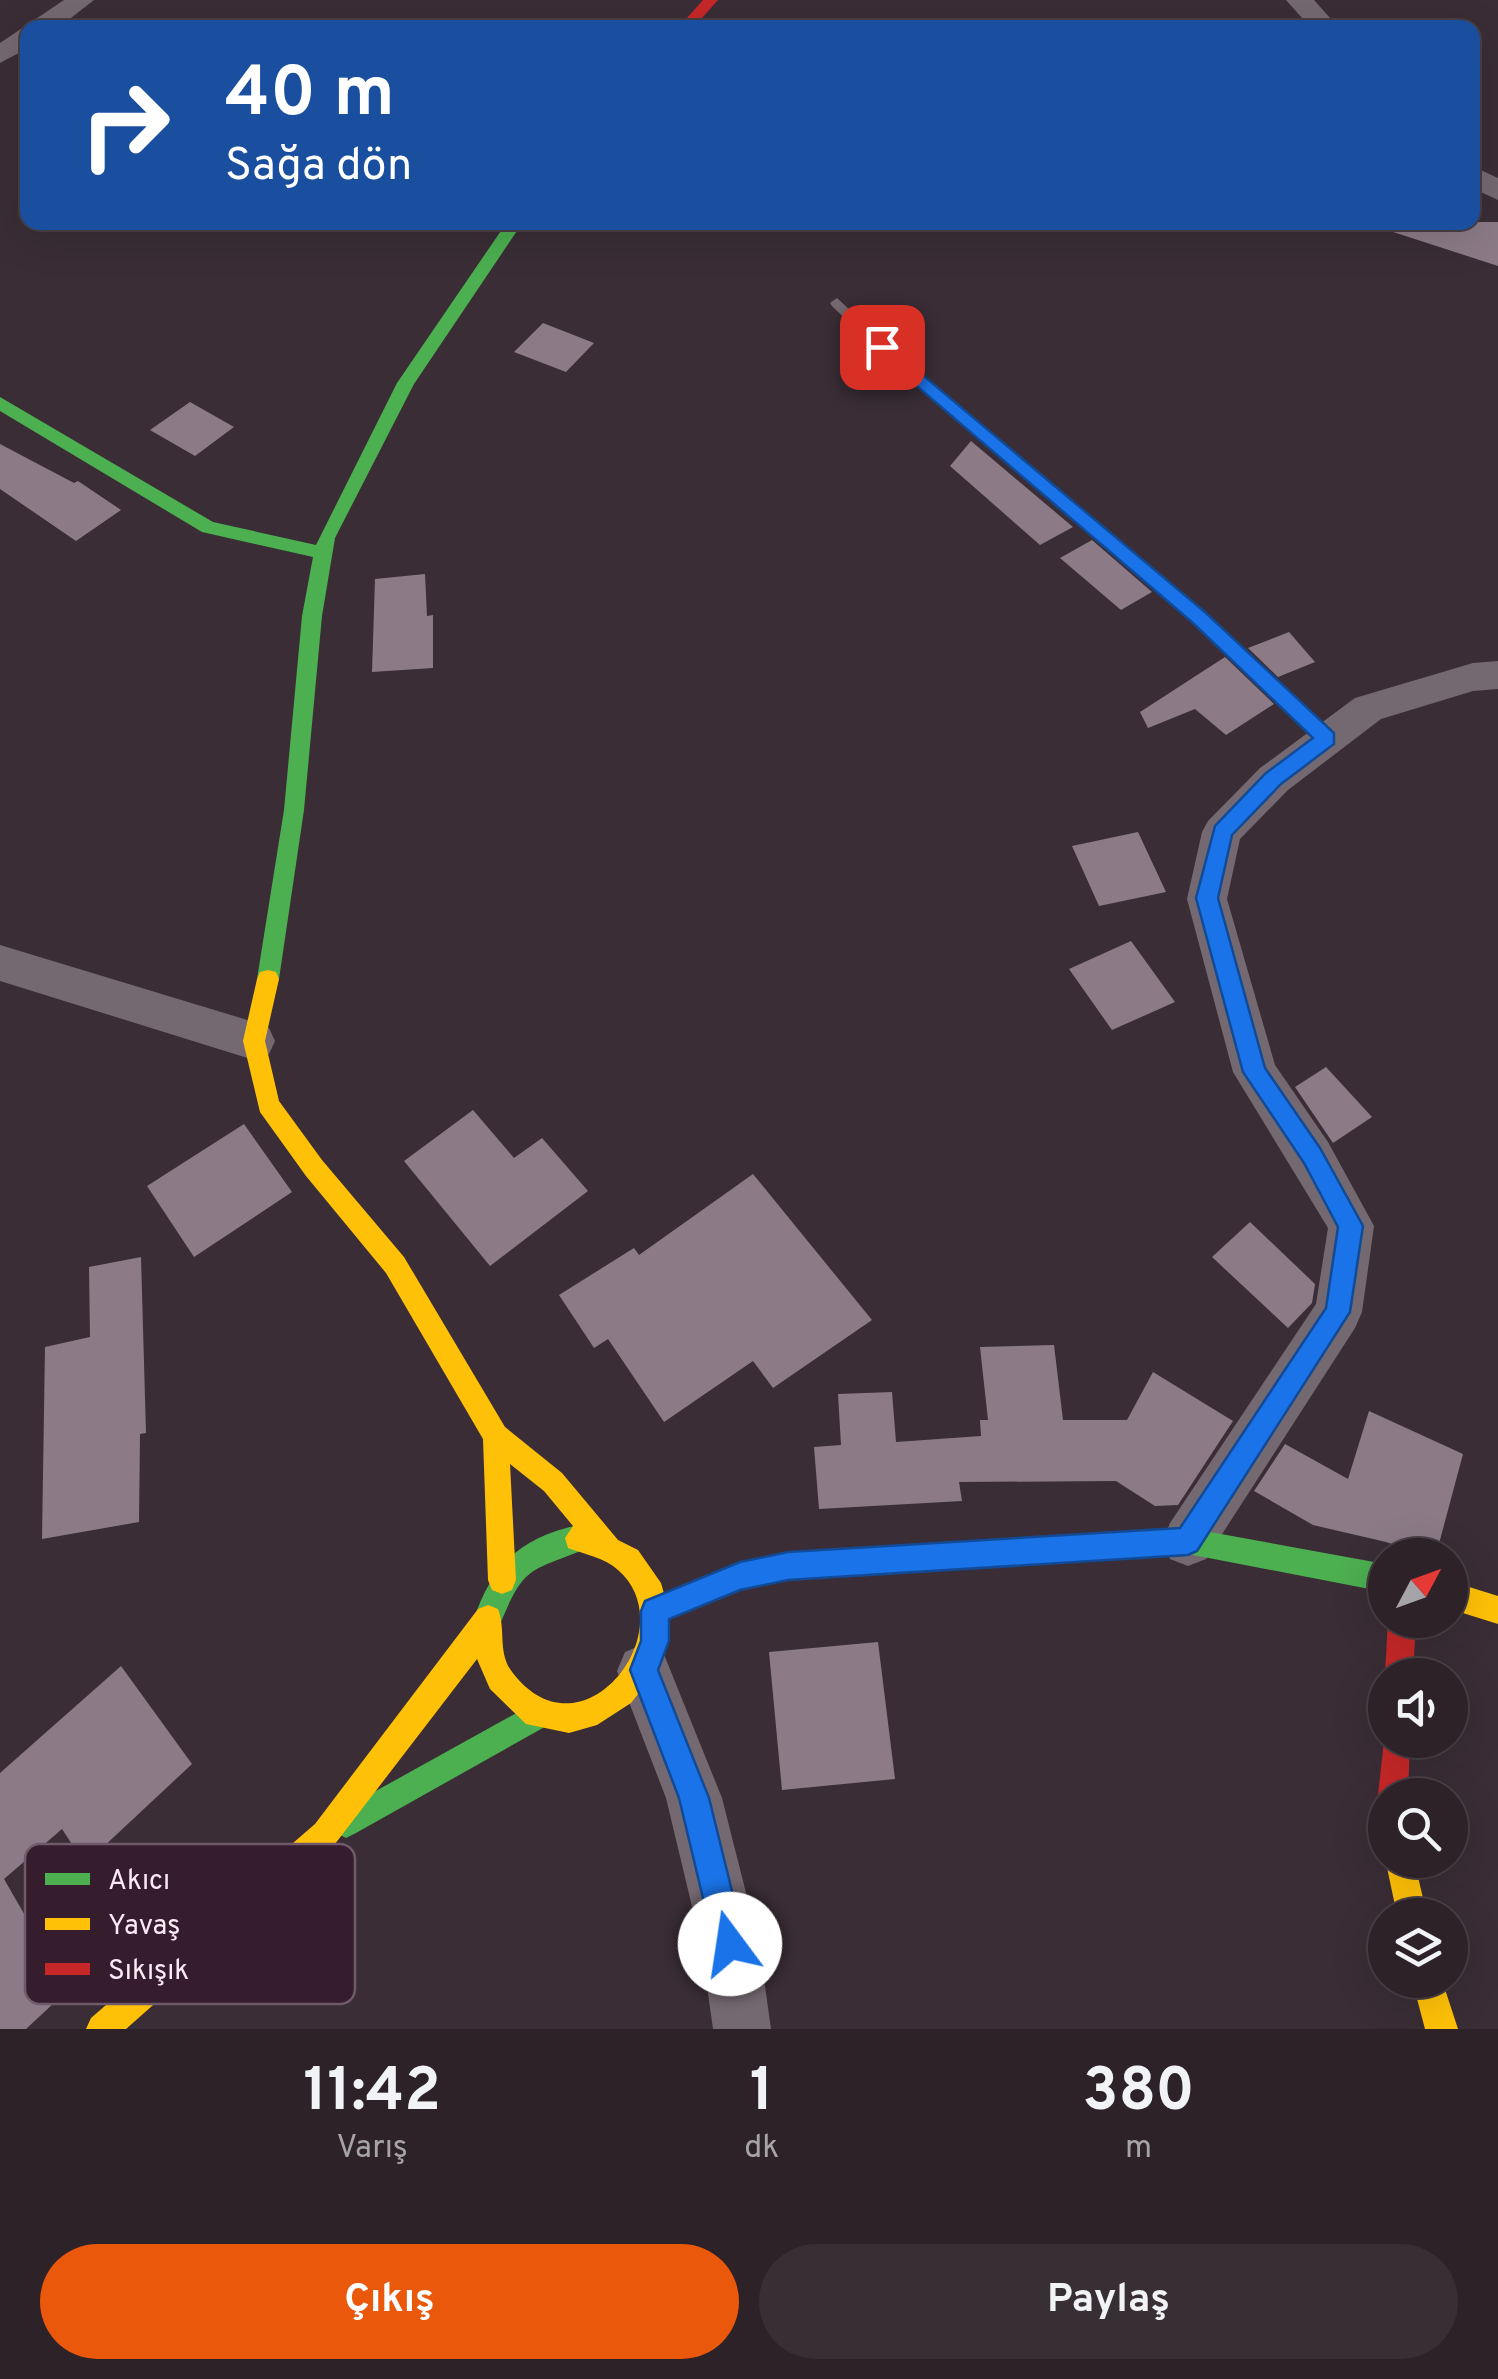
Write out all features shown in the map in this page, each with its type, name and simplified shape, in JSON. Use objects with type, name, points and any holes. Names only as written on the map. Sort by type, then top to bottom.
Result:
[{"type":"street","points":[[52,20],[81,0]]},
{"type":"street","points":[[693,20],[712,0]]},
{"type":"street","points":[[1299,0],[1318,20]]},
{"type":"street","points":[[487,1623],[488,1652],[498,1679],[516,1700],[540,1714],[569,1719],[599,1713],[625,1695],[644,1670],[655,1641],[655,1611],[647,1582],[630,1559],[606,1544],[553,1482],[496,1436],[395,1265],[314,1168],[268,1105],[254,1042],[280,906],[312,616],[326,538],[406,383],[509,230]]},
{"type":"street","points":[[0,403],[208,527],[266,543],[323,552]]},
{"type":"street","points":[[1188,1541],[1338,1312],[1350,1226],[1312,1156],[1254,1072],[1207,898],[1222,832],[1274,778],[1368,708],[1473,676],[1498,675]]},
{"type":"street","points":[[0,963],[254,1042]]},
{"type":"street","points":[[315,1844],[487,1623],[502,1580],[496,1436]]},
{"type":"street","points":[[502,1580],[523,1557],[549,1543],[578,1538],[606,1544]]},
{"type":"street","points":[[655,1611],[740,1576],[788,1566],[1188,1541],[1368,1575]]},
{"type":"street","points":[[1468,1601],[1498,1610]]},
{"type":"street","points":[[644,1670],[694,1798],[730,1944],[742,2029]]},
{"type":"street","points":[[326,1834],[540,1714]]},
{"type":"street","points":[[1430,1998],[1442,2029]]},
{"type":"street","points":[[102,2029],[131,2004]]},
{"type":"lane","points":[[837,303],[1007,457],[1200,618],[1327,738]]},
{"type":"building","points":[[1480,222],[1498,222],[1498,266],[1387,230],[1480,230]]},
{"type":"building","points":[[543,323],[594,343],[566,372],[514,352]]},
{"type":"building","points":[[190,402],[234,427],[195,456],[150,430]]},
{"type":"building","points":[[971,441],[1073,527],[1040,545],[950,466]]},
{"type":"building","points":[[0,444],[74,483],[78,481],[121,510],[76,541],[0,489]]},
{"type":"building","points":[[1092,540],[1152,592],[1121,610],[1060,558]]},
{"type":"building","points":[[425,574],[427,616],[433,615],[433,668],[372,672],[375,579]]},
{"type":"building","points":[[1289,632],[1315,662],[1278,677],[1248,648]]},
{"type":"building","points":[[1225,657],[1274,704],[1226,735],[1195,709],[1148,728],[1140,712]]},
{"type":"building","points":[[1138,832],[1166,892],[1099,906],[1072,846]]},
{"type":"building","points":[[1131,941],[1175,1002],[1112,1030],[1069,969]]},
{"type":"building","points":[[1326,1067],[1372,1117],[1333,1143],[1295,1087]]},
{"type":"building","points":[[473,1110],[514,1158],[542,1138],[588,1191],[490,1266],[404,1161]]},
{"type":"building","points":[[244,1124],[292,1192],[194,1257],[147,1186]]},
{"type":"building","points":[[753,1174],[872,1320],[773,1388],[753,1361],[664,1422],[608,1339],[594,1348],[559,1295],[634,1248],[639,1255]]},
{"type":"building","points":[[1250,1222],[1315,1284],[1312,1303],[1288,1328],[1212,1257]]},
{"type":"building","points":[[141,1257],[146,1433],[140,1434],[139,1522],[42,1539],[45,1347],[90,1337],[89,1267]]},
{"type":"building","points":[[1054,1345],[1063,1420],[1127,1420],[1153,1372],[1233,1421],[1178,1505],[1155,1506],[1116,1481],[959,1482],[962,1501],[819,1509],[814,1447],[841,1445],[838,1394],[892,1392],[896,1442],[981,1436],[980,1420],[988,1420],[980,1347]]},
{"type":"building","points":[[1369,1411],[1463,1454],[1441,1538],[1369,1538],[1313,1525],[1254,1491],[1285,1444],[1348,1479]]},
{"type":"building","points":[[878,1642],[895,1779],[782,1790],[769,1652]]},
{"type":"building","points":[[121,1666],[192,1764],[106,1844],[72,1844],[62,1829],[45,1844],[25,1844],[25,1861],[4,1879],[25,1915],[25,2004],[53,2004],[26,2029],[0,2029],[0,1773]]},
{"type":"traffic: fast","points":[[268,979],[294,810],[312,616],[326,538],[406,383],[510,230]]},
{"type":"traffic: fast","points":[[0,403],[208,527],[323,553]]},
{"type":"traffic: fast","points":[[488,1619],[500,1587],[520,1564],[545,1547],[578,1538]]},
{"type":"traffic: fast","points":[[655,1611],[740,1576],[788,1566],[1188,1541],[1368,1575]]},
{"type":"traffic: fast","points":[[346,1823],[540,1714]]},
{"type":"traffic: slow","points":[[268,979],[254,1041],[268,1105],[314,1168],[395,1265],[496,1436],[553,1482],[606,1544]]},
{"type":"traffic: slow","points":[[496,1436],[502,1580]]},
{"type":"traffic: slow","points":[[488,1619],[489,1651],[495,1670],[536,1714],[569,1719],[597,1711],[621,1693],[640,1669],[652,1641],[655,1611],[648,1583],[623,1556],[578,1538]]},
{"type":"traffic: slow","points":[[1468,1601],[1498,1610]]},
{"type":"traffic: slow","points":[[314,1844],[487,1623]]},
{"type":"traffic: slow","points":[[1403,1878],[1408,1898]]},
{"type":"traffic: slow","points":[[1431,1998],[1442,2029]]},
{"type":"traffic: slow","points":[[102,2029],[131,2004]]},
{"type":"traffic: jam","points":[[692,20],[711,0]]},
{"type":"traffic: jam","points":[[1400,1658],[1401,1638]]},
{"type":"traffic: jam","points":[[1394,1778],[1395,1758]]},
{"type":"route","points":[[730,1944],[694,1798],[644,1670],[655,1641],[655,1611],[740,1576],[788,1566],[1188,1541],[1338,1312],[1350,1226],[1312,1156],[1254,1072],[1207,898],[1222,832],[1274,778],[1327,738],[1200,618],[882,347]]}]
